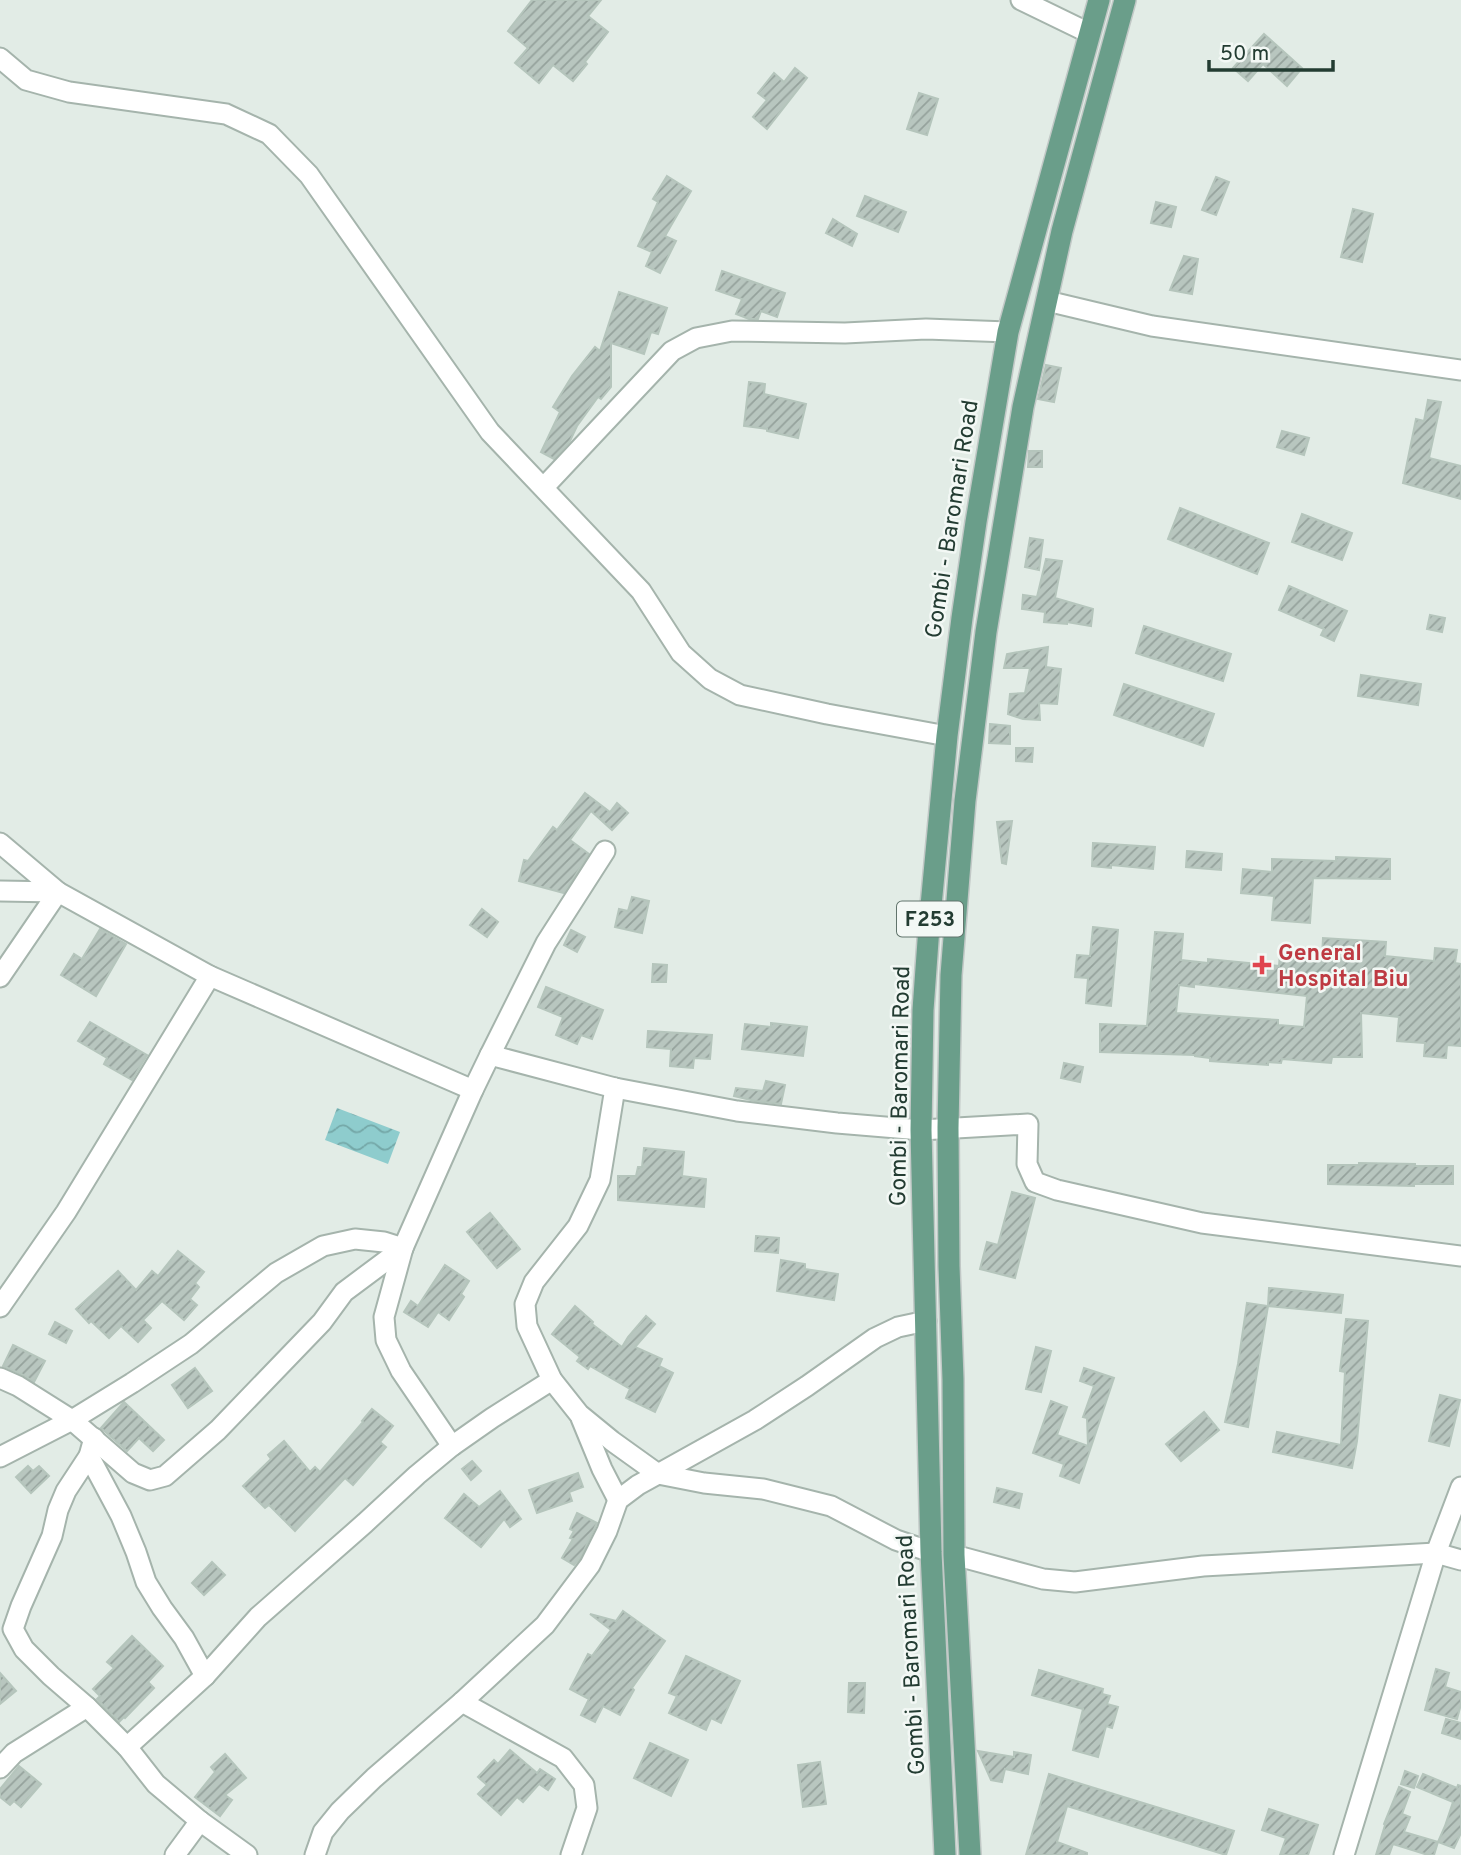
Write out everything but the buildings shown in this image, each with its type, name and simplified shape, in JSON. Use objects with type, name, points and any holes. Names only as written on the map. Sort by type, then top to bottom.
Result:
[{"type":"main road","name":"Gombi - Baromari Road","points":[[945,1855],[931,1552],[921,1130],[924,998],[947,736],[974,536],[1008,332],[1099,0]]},
{"type":"main road","name":"F253","points":[[970,1855],[954,1555],[948,1128],[951,975],[965,801],[986,632],[1023,407],[1062,231],[1125,0]]},
{"type":"main road","points":[[1070,106],[1094,119]]},
{"type":"street","points":[[1021,0],[1090,33]]},
{"type":"street","points":[[0,58],[26,80],[69,92],[226,114],[269,134],[309,175],[490,432],[641,591],[681,653],[710,679],[740,695],[947,736]]},
{"type":"street","points":[[1047,300],[1152,326],[1461,370]]},
{"type":"street","points":[[544,487],[672,351],[696,338],[732,331],[1008,332]]},
{"type":"street","points":[[0,843],[58,892],[210,976],[472,1090]]},
{"type":"street","points":[[452,1446],[401,1371],[386,1340],[384,1317],[403,1248],[472,1090],[546,943],[605,850]]},
{"type":"street","points":[[0,891],[58,892]]},
{"type":"street","points":[[0,976],[58,892]]},
{"type":"street","points":[[0,1307],[66,1212],[210,976]]},
{"type":"street","points":[[490,1055],[615,1087],[737,1111],[921,1130],[1028,1124],[1027,1164],[1035,1182],[1057,1190],[1202,1223],[1461,1256]]},
{"type":"street","points":[[615,1087],[600,1180],[578,1226],[534,1282],[525,1304],[527,1326],[552,1380],[579,1414],[611,1441],[658,1474],[704,1483],[763,1489],[831,1506],[896,1540],[931,1552]]},
{"type":"street","points":[[0,1457],[72,1420],[191,1345],[276,1273],[323,1246],[355,1239],[384,1242],[403,1248]]},
{"type":"street","points":[[91,1447],[133,1473],[150,1480],[164,1476],[218,1430],[272,1376],[322,1322],[344,1292],[403,1248]]},
{"type":"street","points":[[315,1855],[323,1832],[340,1811],[545,1625],[590,1565],[607,1531],[618,1500],[638,1485],[755,1420],[875,1338],[898,1327],[926,1321]]},
{"type":"street","points":[[0,1378],[18,1386],[72,1420],[91,1447],[146,1582],[184,1638],[205,1676]]},
{"type":"street","points":[[127,1747],[205,1676],[258,1617],[417,1475],[452,1446],[552,1380]]},
{"type":"street","points":[[579,1414],[618,1500]]},
{"type":"street","points":[[91,1447],[66,1491],[52,1536],[20,1606],[13,1629],[24,1649],[127,1747],[156,1784],[200,1821],[247,1855]]},
{"type":"street","points":[[1344,1855],[1436,1553],[1461,1487]]},
{"type":"street","points":[[954,1555],[1043,1580],[1075,1582],[1203,1566],[1436,1553],[1461,1560]]},
{"type":"street","points":[[463,1702],[564,1758],[584,1785],[587,1808],[571,1855]]},
{"type":"street","points":[[0,1768],[14,1753],[86,1707]]},
{"type":"street","points":[[175,1855],[200,1821]]},
{"type":"water","points":[[337,1108],[400,1132],[388,1164],[325,1140]]},
{"type":"place","name":"General Hospital Biu","points":[[1262,965]]}]
